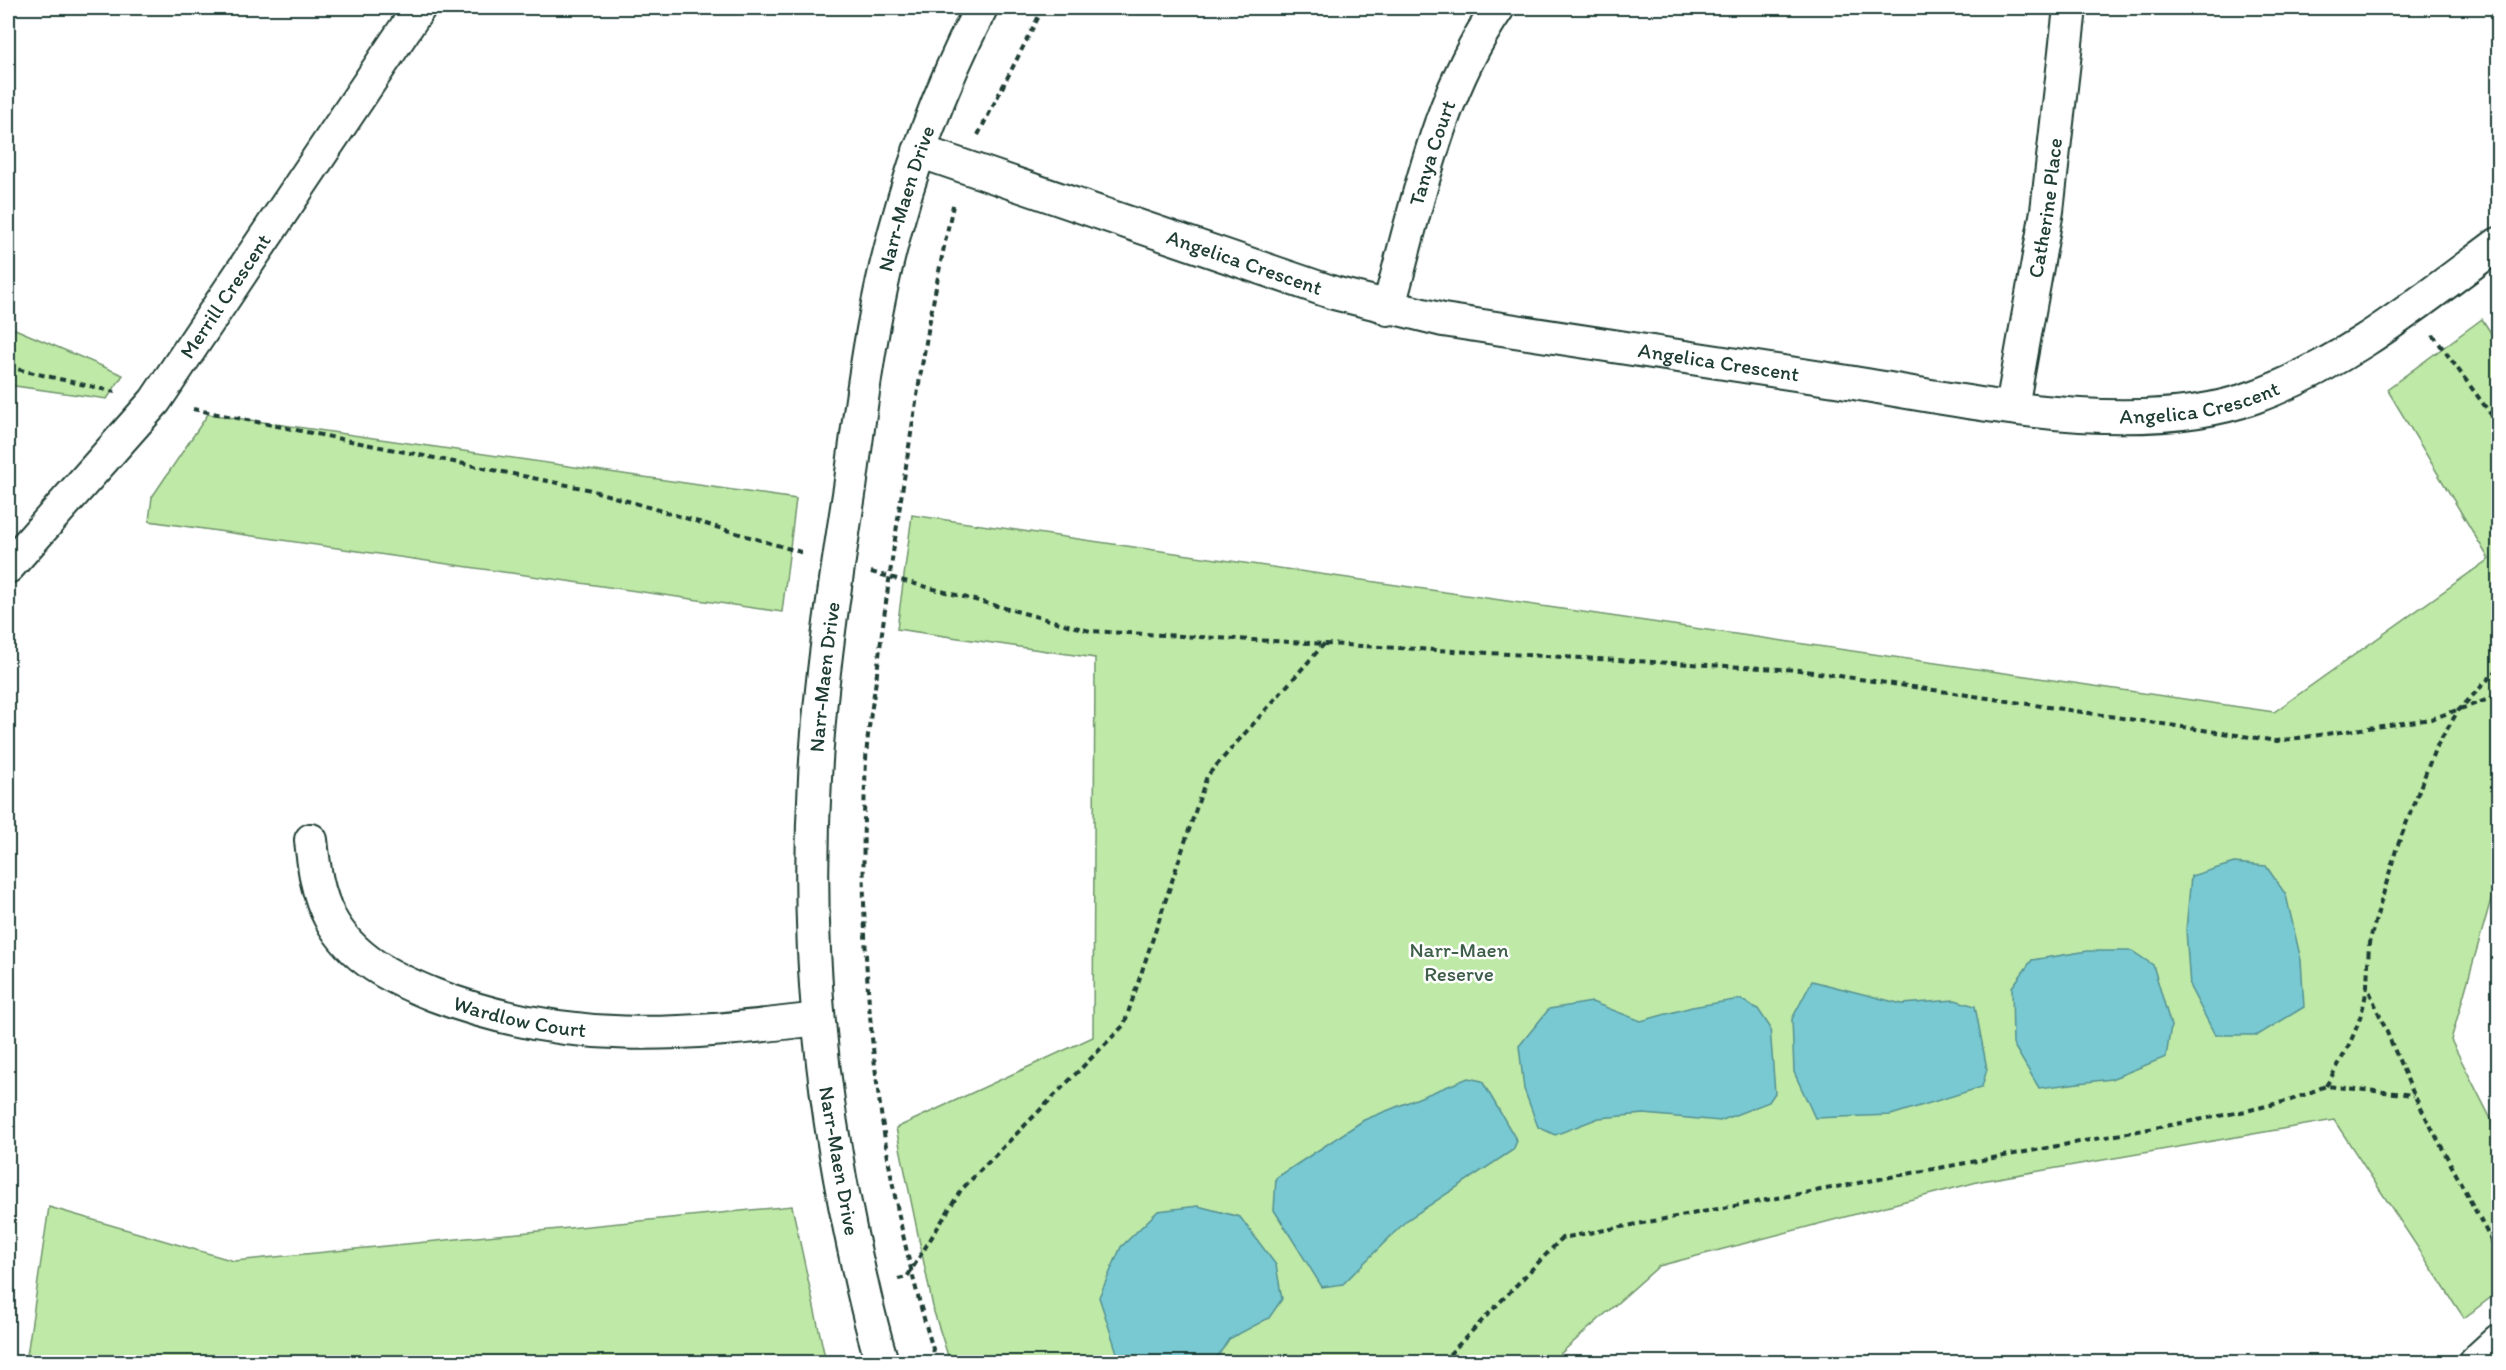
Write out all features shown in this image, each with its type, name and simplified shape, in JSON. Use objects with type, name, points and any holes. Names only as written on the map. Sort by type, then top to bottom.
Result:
[{"type":"street","name":"Merrill Crescent","points":[[8,567],[155,401],[419,8]]},
{"type":"street","name":"Narr-Maen Drive","points":[[882,1362],[862,1284],[837,1165],[818,1019],[811,895],[815,777],[838,563],[880,291],[897,220],[919,151],[938,99],[981,8]]},
{"type":"street","name":"Tanya Court","points":[[1388,309],[1452,92],[1468,56],[1498,8]]},
{"type":"street","name":"Catherine Place","points":[[2012,407],[2047,212],[2070,8]]},
{"type":"street","name":"Angelica Crescent","points":[[919,151],[1264,270],[1388,309],[1467,324],[2012,407],[2116,417],[2197,411],[2252,398],[2325,366],[2412,308],[2499,244]]},
{"type":"street","name":"Wardlow Court","points":[[311,840],[315,876],[321,899],[347,942],[366,961],[388,976],[463,1006],[514,1020],[567,1030],[613,1034],[660,1035],[717,1031],[818,1019]]},
{"type":"street","points":[[2475,1362],[2499,1341]]},
{"type":"path","points":[[937,1362],[910,1272],[879,1105],[870,1042],[864,957],[866,758],[889,577],[934,289],[954,198],[975,142],[1043,8]]},
{"type":"path","points":[[2412,308],[2499,424]]},
{"type":"path","points":[[8,367],[155,401],[587,489],[838,563],[1090,630],[1798,670],[2277,741],[2431,719],[2492,698],[2499,699]]},
{"type":"path","points":[[862,1284],[907,1277],[961,1190],[1124,1025],[1207,776],[1326,642]]},
{"type":"path","points":[[2326,1086],[2348,1049],[2363,1014],[2369,943],[2396,850],[2434,749],[2458,711],[2499,669]]},
{"type":"path","points":[[2367,986],[2414,1095],[2499,1253]]},
{"type":"path","points":[[1442,1362],[1562,1239],[2246,1111],[2291,1100],[2326,1086],[2414,1095]]},
{"type":"green space","name":"Narr-Maen Reserve","points":[[2482,319],[2498,344],[2498,875],[2451,1040],[2498,1133],[2498,1292],[2464,1318],[2334,1120],[1981,1181],[1659,1266],[1551,1362],[950,1362],[934,1312],[896,1128],[1093,1037],[1095,658],[897,629],[912,515],[2274,712],[2489,559],[2387,389]]},
{"type":"green space","points":[[8,326],[123,375],[107,399],[8,385]]},
{"type":"green space","points":[[208,414],[796,499],[782,612],[149,521],[152,497]]},
{"type":"green space","points":[[792,1206],[826,1362],[26,1362],[49,1207],[234,1261]]},
{"type":"water","points":[[2234,863],[2266,866],[2286,895],[2301,960],[2304,1007],[2258,1035],[2215,1035],[2190,987],[2186,930],[2191,876]]},
{"type":"water","points":[[2088,951],[2132,951],[2153,965],[2171,1026],[2166,1057],[2111,1079],[2039,1088],[2013,1044],[2012,987],[2032,960]]},
{"type":"water","points":[[1812,981],[1902,1004],[1955,1000],[1975,1006],[1987,1069],[1982,1087],[1891,1115],[1815,1118],[1794,1072],[1792,1019]]},
{"type":"water","points":[[1740,999],[1758,1009],[1770,1027],[1775,1093],[1769,1102],[1720,1121],[1644,1114],[1599,1118],[1555,1135],[1538,1127],[1524,1089],[1519,1046],[1549,1009],[1592,1002],[1641,1021],[1692,1007]]},
{"type":"water","points":[[1468,1078],[1482,1081],[1517,1141],[1513,1150],[1407,1220],[1343,1284],[1322,1287],[1274,1210],[1276,1178],[1364,1120]]},
{"type":"water","points":[[1198,1206],[1240,1217],[1276,1265],[1282,1299],[1269,1318],[1229,1339],[1214,1362],[1120,1362],[1099,1297],[1121,1247],[1158,1211]]}]
